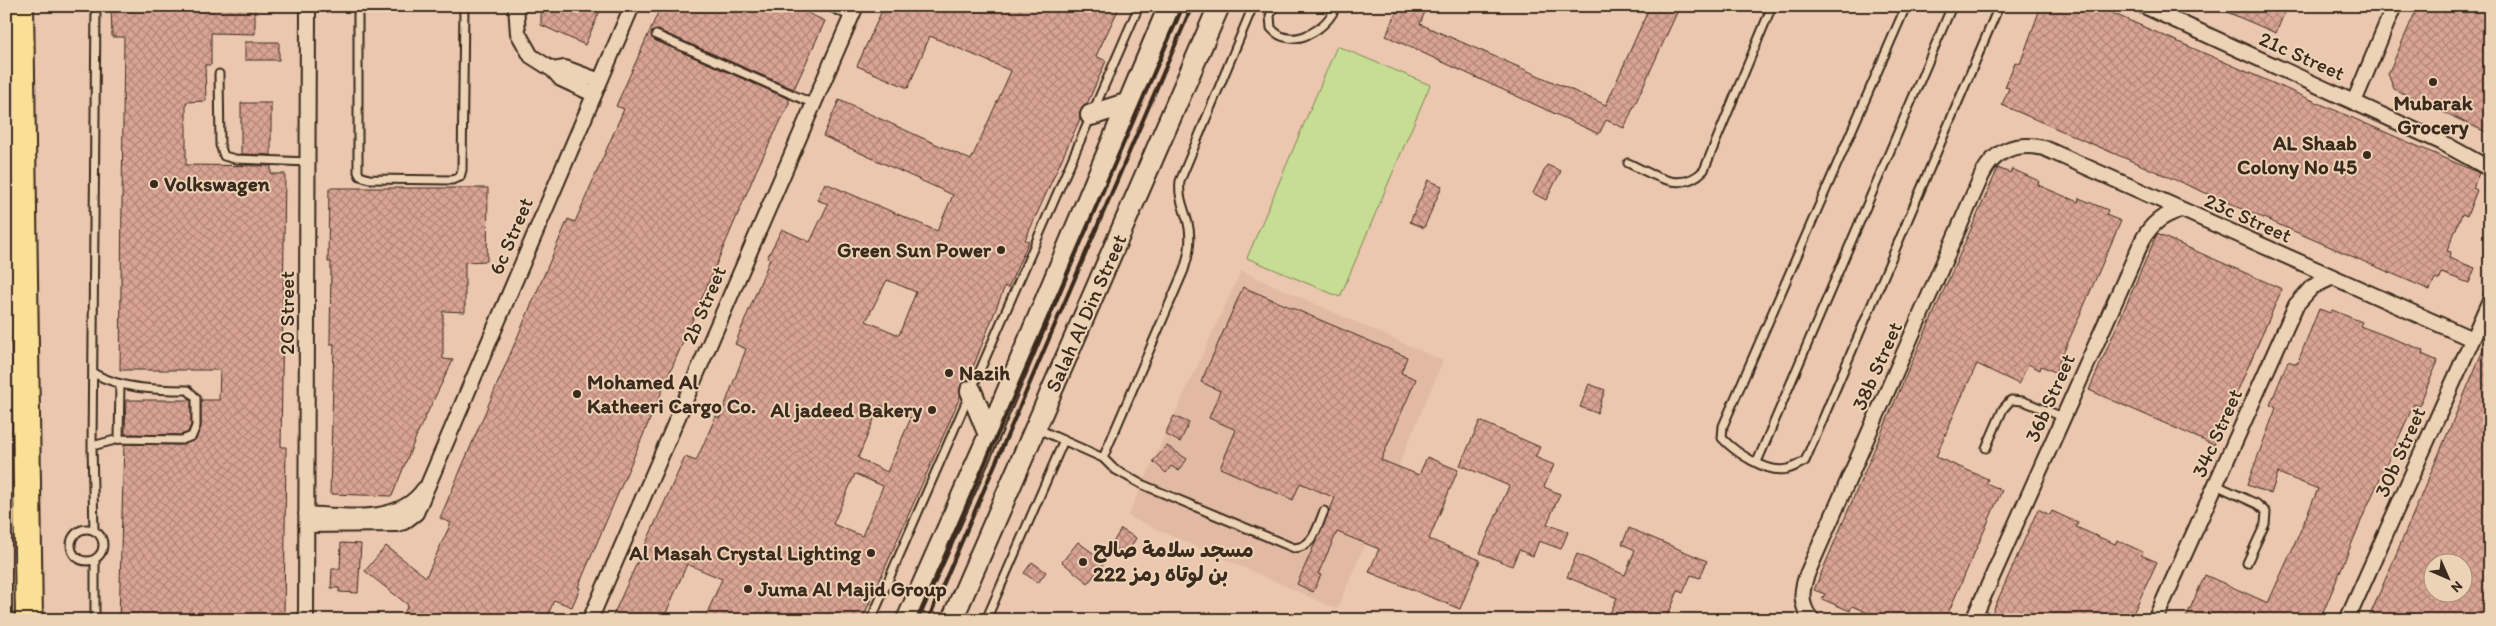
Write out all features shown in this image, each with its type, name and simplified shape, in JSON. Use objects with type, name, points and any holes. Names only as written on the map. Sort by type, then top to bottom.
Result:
[{"type":"highway","points":[[20,6],[29,620]]},
{"type":"main road","name":"Salah Al Din Street","points":[[907,620],[989,435],[1169,6]]},
{"type":"main road","name":"Salah Al Din Street","points":[[952,620],[1219,6]]},
{"type":"main road","points":[[1091,115],[1129,103]]},
{"type":"main road","points":[[971,391],[989,435]]},
{"type":"street","name":"20 Street","points":[[306,620],[308,6]]},
{"type":"street","points":[[516,6],[518,33],[523,45],[531,56],[553,70],[560,79],[594,94]]},
{"type":"street","name":"6c Street","points":[[306,520],[388,513],[412,502],[428,482],[632,6]]},
{"type":"street","name":"21c Street","points":[[2144,6],[2443,143],[2490,169]]},
{"type":"street","points":[[2354,102],[2394,6]]},
{"type":"street","name":"2b Street","points":[[590,620],[854,11]]},
{"type":"street","points":[[553,70],[565,68],[600,80]]},
{"type":"street","name":"21c Street","points":[[2443,143],[2490,159]]},
{"type":"street","name":"23c Street","points":[[2005,149],[2018,145],[2044,148],[2472,339]]},
{"type":"street","name":"38b Street","points":[[1812,620],[1803,606],[1802,595],[1808,572],[1987,164],[2005,149]]},
{"type":"street","name":"36b Street","points":[[1973,620],[2148,230],[2157,220],[2169,213],[2181,210]]},
{"type":"street","name":"34c Street","points":[[2155,620],[2296,305],[2312,287],[2332,277]]},
{"type":"street","name":"30b Street","points":[[2347,620],[2490,300]]},
{"type":"lane","points":[[94,531],[92,446],[96,6]]},
{"type":"lane","points":[[358,6],[358,172],[364,178],[369,179],[452,180],[460,177],[462,170],[464,6]]},
{"type":"lane","points":[[828,6],[854,11]]},
{"type":"lane","points":[[871,620],[1139,6]]},
{"type":"lane","points":[[1103,458],[1184,270],[1190,240],[1188,224],[1180,200],[1180,181],[1253,6]]},
{"type":"lane","points":[[1274,6],[1270,16],[1271,28],[1280,34],[1299,37],[1320,29],[1328,21],[1336,6]]},
{"type":"lane","points":[[1628,163],[1668,181],[1678,183],[1697,177],[1704,170],[1772,6]]},
{"type":"lane","points":[[1906,6],[1723,426],[1722,438],[1729,446],[1769,468],[1786,470],[1805,462],[1999,6]]},
{"type":"lane","points":[[1757,462],[1952,6]]},
{"type":"lane","points":[[656,35],[814,104]]},
{"type":"lane","points":[[219,74],[220,145],[224,156],[235,159],[308,162]]},
{"type":"lane","points":[[92,446],[119,439],[182,440],[192,436],[196,426],[196,398],[188,390],[120,385],[93,373]]},
{"type":"lane","points":[[119,439],[120,385]]},
{"type":"lane","points":[[1986,448],[2003,409],[2011,400],[2023,401],[2064,417]]},
{"type":"lane","points":[[1036,428],[1103,458],[1127,478],[1294,548],[1300,548],[1310,542],[1324,511]]},
{"type":"lane","points":[[986,620],[1064,440]]},
{"type":"lane","points":[[2216,485],[2257,504],[2266,512],[2265,524],[2247,563]]},
{"type":"lane","points":[[89,529],[94,531],[102,539],[103,545],[99,555],[95,558],[84,560],[79,558],[71,545],[72,540],[79,531],[89,529]]},
{"type":"lane","points":[[95,558],[95,620]]},
{"type":"shaded area","points":[[1241,271],[1443,361],[1337,609],[1128,516]]},
{"type":"green space","points":[[1337,46],[1430,85],[1340,297],[1247,258]]},
{"type":"building","points":[[111,6],[255,6],[255,34],[211,33],[211,65],[205,65],[206,101],[186,102],[186,165],[271,166],[271,174],[285,174],[281,447],[286,447],[284,620],[119,620],[124,444],[182,445],[195,440],[201,426],[201,400],[219,400],[220,370],[120,370],[124,37],[112,37]]},
{"type":"building","points":[[541,6],[602,6],[585,45],[541,25]]},
{"type":"building","points":[[661,6],[792,6],[825,21],[794,89],[658,30],[651,32],[654,40],[789,99],[789,104],[757,169],[578,587],[580,588],[572,607],[554,600],[546,620],[401,620],[408,605],[365,571],[386,546],[426,577],[451,523],[440,518],[568,219],[575,222],[624,109],[616,106]]},
{"type":"building","points":[[884,6],[1120,6],[1096,56],[1106,61],[1087,104],[1080,112],[1080,119],[1025,240],[1029,241],[1008,288],[1005,286],[968,380],[961,384],[960,397],[862,620],[704,620],[722,579],[687,564],[663,620],[611,620],[685,457],[696,461],[716,416],[720,418],[746,349],[735,344],[770,259],[767,258],[782,229],[810,242],[828,204],[817,200],[825,183],[937,231],[953,195],[823,136],[839,100],[971,160],[1011,71],[930,36],[908,88],[857,66]],"holes":[[[887,280],[916,292],[899,335],[866,321]],[[880,405],[911,418],[887,472],[858,458]],[[855,474],[883,486],[862,536],[833,524]]]},
{"type":"building","points":[[1399,6],[1427,6],[1420,24],[1606,105],[1650,6],[1680,6],[1624,128],[1606,120],[1599,134],[1386,36]]},
{"type":"building","points":[[2041,6],[2096,6],[2479,173],[2473,188],[2477,190],[2467,216],[2462,214],[2447,251],[2451,252],[2449,258],[2475,268],[2469,283],[2442,273],[2439,280],[2435,278],[2430,290],[2002,105],[2009,88],[2005,87],[2015,62],[2020,64]]},
{"type":"building","points":[[2213,6],[2287,6],[2276,33]]},
{"type":"building","points":[[2418,6],[2490,6],[2490,134],[2394,89],[2388,74]]},
{"type":"building","points":[[245,42],[279,42],[279,60],[245,60]]},
{"type":"building","points":[[241,103],[271,103],[271,155],[241,154]]},
{"type":"building","points":[[1547,165],[1561,171],[1546,200],[1533,193]]},
{"type":"building","points":[[1998,168],[2010,173],[2012,169],[2039,181],[2038,185],[2078,202],[2079,198],[2108,210],[2106,215],[2121,221],[2055,372],[2041,366],[2040,370],[2028,364],[2019,384],[1977,364],[1957,407],[1936,457],[1988,479],[1986,483],[2002,490],[1945,620],[1883,620],[1852,606],[1850,611],[1822,599],[1825,594],[1814,590]]},
{"type":"building","points":[[1428,180],[1442,186],[1424,228],[1410,222]]},
{"type":"building","points":[[329,188],[488,188],[487,261],[465,262],[465,312],[443,311],[443,359],[453,360],[418,432],[392,496],[330,494],[334,344],[330,344],[331,262],[328,262]]},
{"type":"building","points":[[2157,234],[2282,289],[2214,445],[2089,390]]},
{"type":"building","points":[[1243,287],[1407,357],[1401,373],[1416,379],[1381,460],[1419,475],[1427,457],[1458,470],[1429,539],[1480,560],[1460,609],[1369,572],[1379,549],[1337,532],[1318,574],[1321,575],[1313,592],[1297,584],[1335,498],[1300,483],[1293,500],[1220,468],[1236,430],[1209,418],[1220,391],[1201,382]]},
{"type":"building","points":[[2319,309],[2330,313],[2332,310],[2362,322],[2360,326],[2423,350],[2422,354],[2438,361],[2419,406],[2414,404],[2366,509],[2320,620],[2185,620],[2205,575],[2268,603],[2296,541],[2318,489],[2278,473],[2271,494],[2247,485],[2276,408],[2270,405],[2288,361],[2297,364]]},
{"type":"building","points":[[2490,334],[2490,620],[2368,620]]},
{"type":"building","points":[[1589,384],[1605,390],[1597,413],[1580,407]]},
{"type":"building","points":[[126,400],[191,400],[191,425],[188,432],[181,435],[125,434]]},
{"type":"building","points":[[1174,416],[1189,423],[1180,442],[1165,434]]},
{"type":"building","points":[[1480,421],[1540,447],[1535,457],[1554,465],[1544,487],[1560,494],[1547,524],[1568,532],[1561,549],[1539,541],[1533,556],[1519,550],[1512,566],[1480,553],[1509,486],[1460,465]]},
{"type":"building","points":[[1167,446],[1187,459],[1179,471],[1171,466],[1166,473],[1153,461]]},
{"type":"building","points":[[2038,509],[2050,515],[2052,511],[2078,523],[2076,527],[2115,544],[2117,540],[2143,552],[2141,555],[2157,562],[2130,620],[1989,620]]},
{"type":"building","points":[[1629,528],[1707,561],[1700,578],[1691,575],[1683,593],[1678,591],[1666,620],[1607,620],[1617,598],[1567,577],[1577,554],[1625,575],[1635,550],[1622,544]]},
{"type":"building","points":[[1121,529],[1136,538],[1126,555],[1111,546]]},
{"type":"building","name":"مسجد سلامة صالح بن لوتاه رمز 222","points":[[1078,542],[1105,562],[1088,583],[1062,562]]},
{"type":"building","points":[[341,543],[361,544],[358,593],[339,592],[339,588],[331,588],[332,569],[340,569]]},
{"type":"building","points":[[1032,562],[1046,572],[1038,583],[1024,573]]},
{"type":"railway","points":[[917,620],[1183,6]]},
{"type":"railway","points":[[928,620],[1192,6]]},
{"type":"place","name":"Mubarak Grocery","points":[[2433,82]]},
{"type":"place","name":"AL Shaab Colony No 45","points":[[2367,155]]},
{"type":"place","name":"Volkswagen","points":[[154,184]]},
{"type":"place","name":"Green Sun Power","points":[[1001,250]]},
{"type":"place","name":"Nazih","points":[[949,373]]},
{"type":"place","name":"Mohamed Al Katheeri Cargo Co.","points":[[577,394]]},
{"type":"place","name":"Al jadeed Bakery","points":[[932,410]]},
{"type":"place","name":"Al Masah Crystal Lighting","points":[[871,553]]},
{"type":"place","name":"مسجد سلامة صالح بن لوتاه رمز 222","points":[[1083,562]]},
{"type":"place","name":"Juma Al Majid Group","points":[[748,589]]}]
